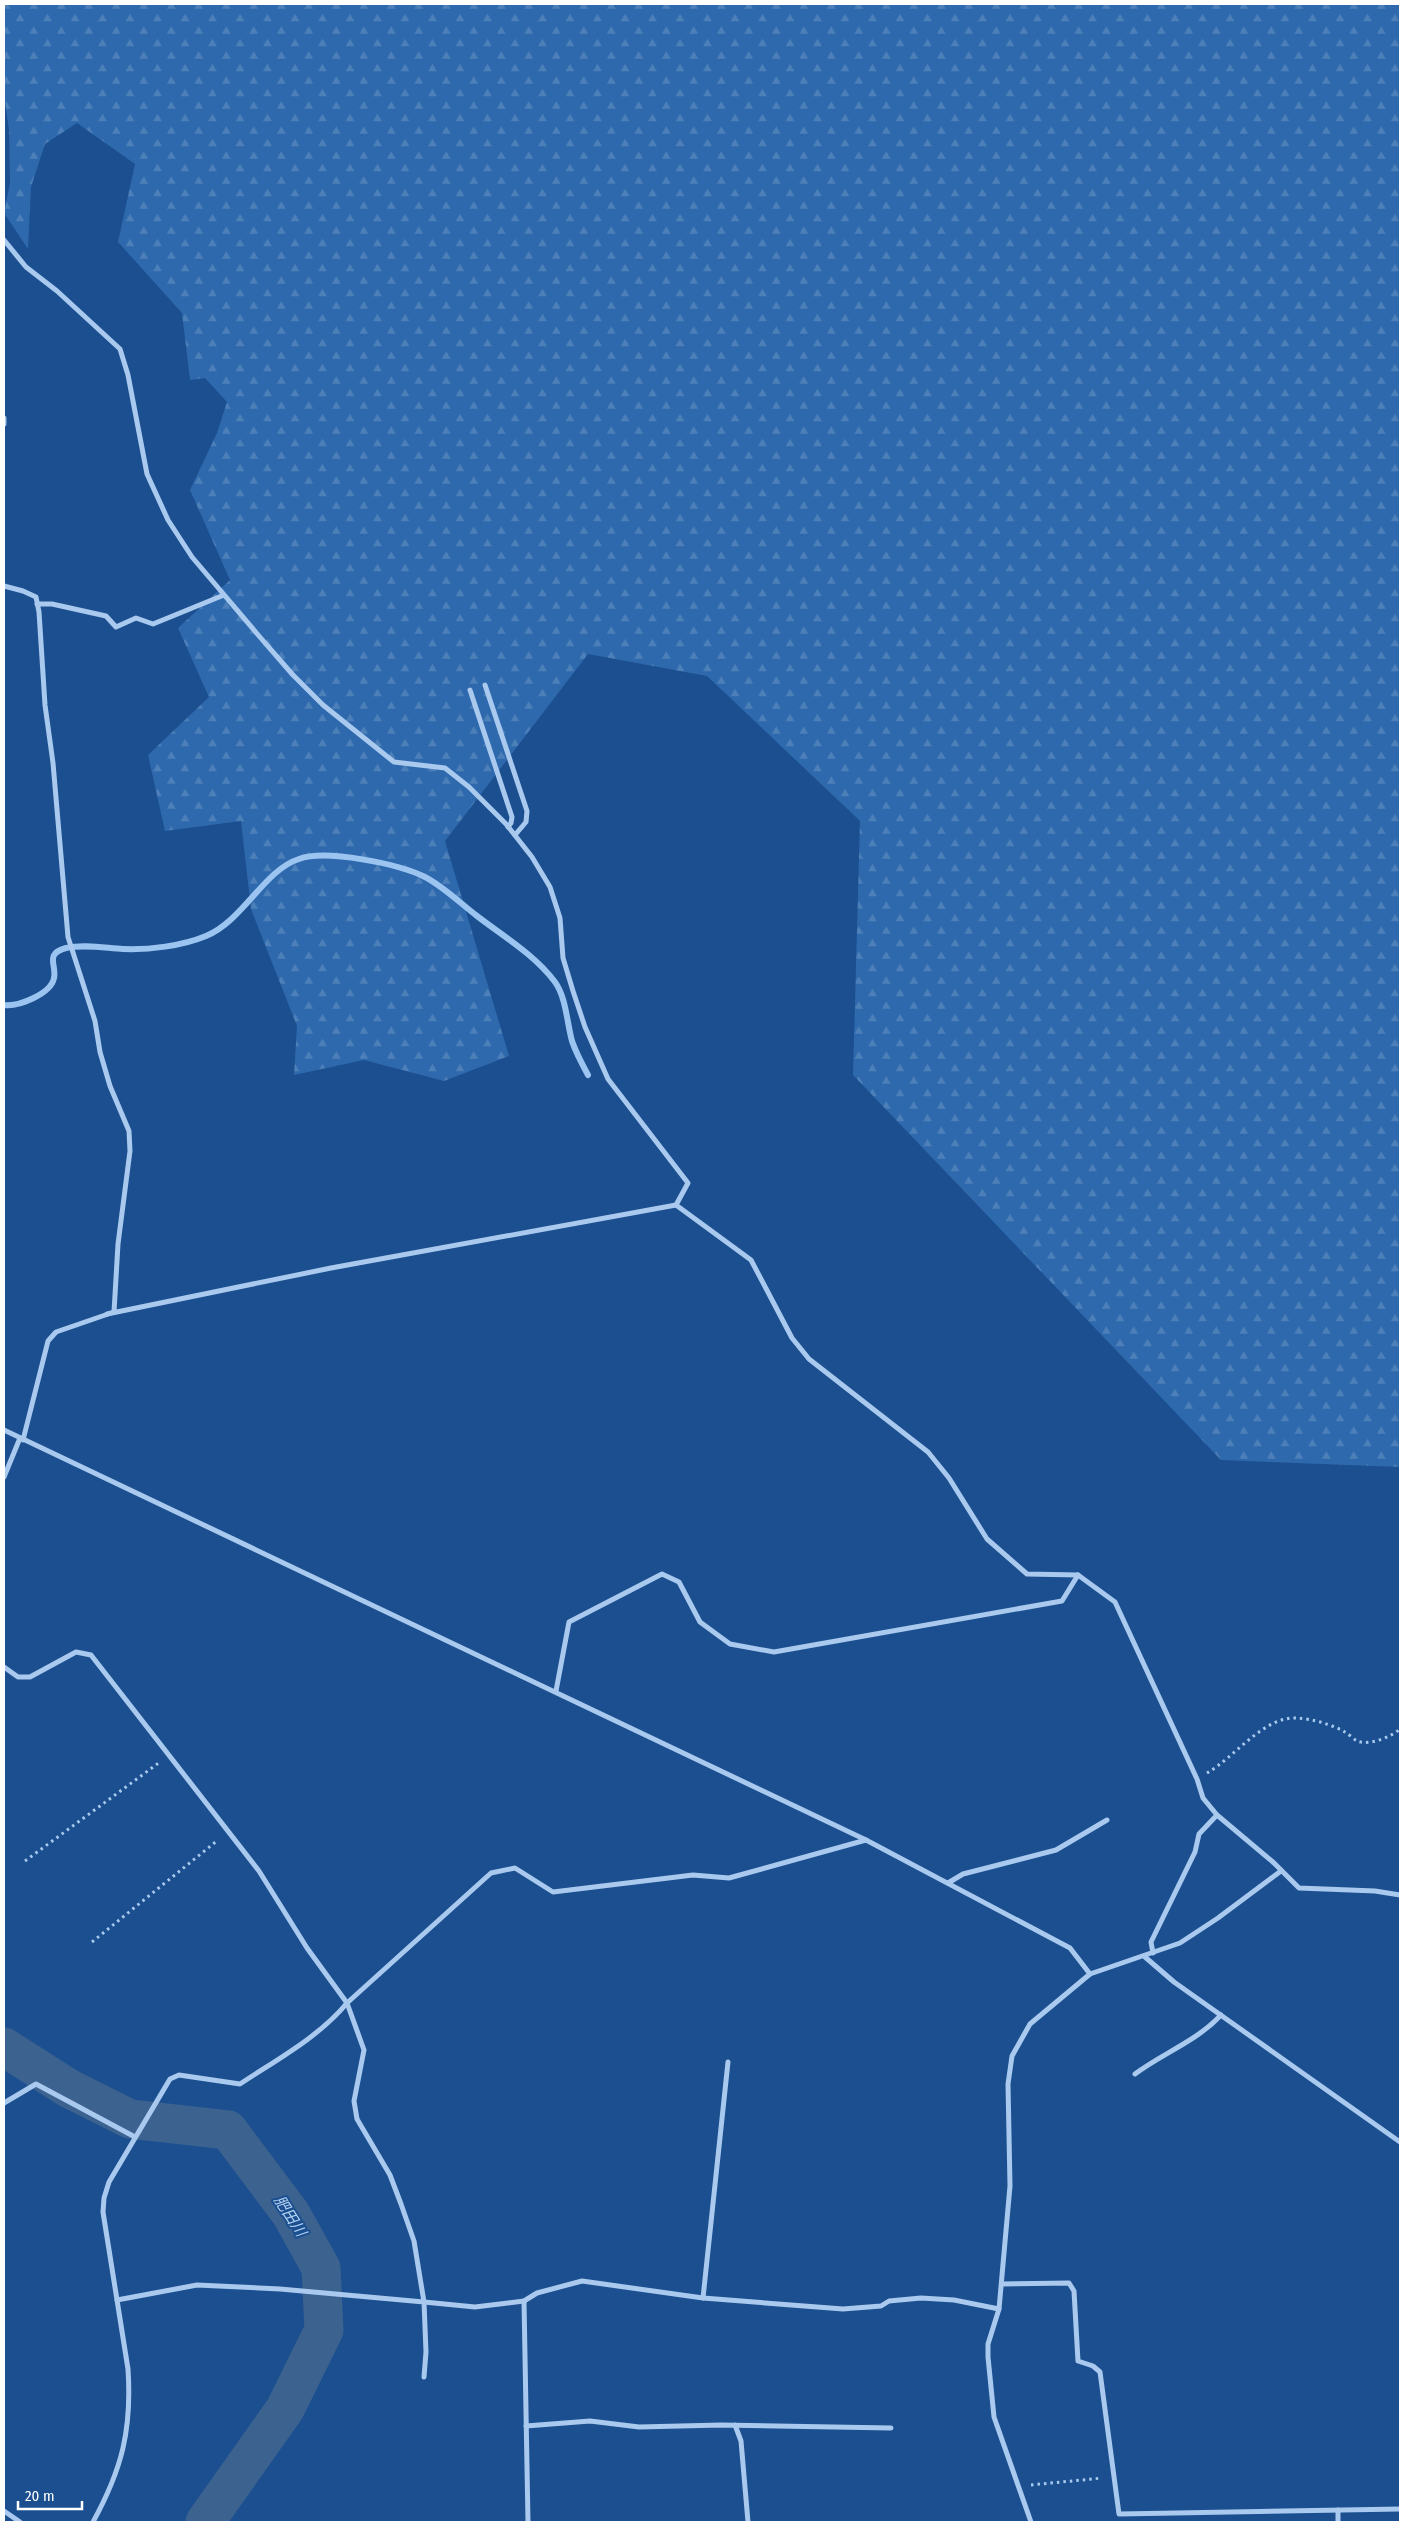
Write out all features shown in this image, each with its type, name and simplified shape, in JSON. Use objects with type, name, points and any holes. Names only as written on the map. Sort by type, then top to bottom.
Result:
[{"type":"street","points":[[4,240],[26,267],[57,291],[120,349],[128,375],[147,474],[168,520],[192,558],[293,675],[323,705],[394,762],[445,768],[469,787],[508,827],[532,857],[550,888],[560,918],[563,958],[585,1027],[608,1079],[688,1183],[676,1205]]},
{"type":"street","points":[[4,418],[4,424]]},
{"type":"street","points":[[4,586],[36,597],[68,937],[95,1021],[100,1052],[110,1086],[129,1131],[130,1151],[118,1244],[114,1312],[56,1332],[48,1341],[21,1439],[4,1477]]},
{"type":"street","points":[[37,604],[52,604],[106,616],[116,627],[136,618],[153,624],[224,595]]},
{"type":"street","points":[[485,684],[527,811],[526,822],[515,836]]},
{"type":"street","points":[[470,690],[512,817],[508,827]]},
{"type":"street","points":[[107,1314],[331,1268],[676,1205],[751,1260],[792,1338],[810,1359],[928,1452],[949,1478],[987,1539],[1027,1574],[1078,1575],[1115,1602],[1198,1779],[1204,1798],[1217,1815],[1299,1888],[1374,1891],[1400,1895]]},
{"type":"street","points":[[4,1430],[866,1840],[1070,1948],[1090,1974]]},
{"type":"street","points":[[556,1691],[569,1622],[662,1574],[679,1582],[700,1622],[730,1644],[774,1652],[1062,1601],[1078,1575]]},
{"type":"street","points":[[4,1667],[18,1677],[30,1677],[76,1652],[91,1655],[229,1830],[259,1871],[307,1948],[347,2003],[364,2050],[354,2101],[357,2119],[390,2175],[414,2241],[424,2302],[426,2343],[424,2377]]},
{"type":"street","points":[[1153,1954],[1151,1942],[1195,1852],[1199,1834],[1217,1815]]},
{"type":"street","points":[[948,1883],[963,1874],[1056,1850],[1107,1820]]},
{"type":"street","points":[[93,2522],[108,2496],[124,2449],[130,2393],[128,2369],[103,2212],[104,2198],[109,2182],[129,2152],[136,2136],[170,2079],[179,2075],[240,2084],[302,2042],[338,2014],[347,2003],[491,1873],[515,1868],[553,1892],[693,1875],[729,1878],[866,1840]]},
{"type":"street","points":[[1031,2522],[1020,2486],[994,2417],[991,2402],[988,2344],[1000,2309],[1010,2186],[1008,2084],[1012,2056],[1030,2024],[1090,1974],[1153,1954],[1180,1943],[1218,1918],[1281,1871]]},
{"type":"street","points":[[1145,1956],[1174,1982],[1400,2142]]},
{"type":"street","points":[[1135,2074],[1152,2062],[1181,2047],[1221,2015]]},
{"type":"street","points":[[703,2298],[728,2062]]},
{"type":"street","points":[[4,2103],[36,2084],[136,2136]]},
{"type":"street","points":[[117,2300],[197,2285],[280,2289],[475,2307],[524,2301],[537,2293],[582,2281],[703,2298],[843,2309],[881,2306],[888,2301],[922,2298],[954,2300],[1000,2309]]},
{"type":"street","points":[[1002,2284],[1068,2283],[1074,2291],[1078,2360],[1093,2366],[1100,2372],[1119,2514],[1400,2509]]},
{"type":"street","points":[[524,2301],[528,2522]]},
{"type":"street","points":[[526,2426],[590,2422],[639,2427],[891,2428]]},
{"type":"street","points":[[735,2426],[741,2441],[748,2522]]},
{"type":"street","points":[[1338,2510],[1338,2522]]},
{"type":"street","points":[[5,2513],[20,2522]]},
{"type":"path","points":[[1198,1779],[1223,1764],[1269,1724],[1281,1720],[1296,1718],[1327,1724],[1345,1732],[1357,1741],[1368,1743],[1395,1734],[1400,1729]]},
{"type":"path","points":[[26,1861],[170,1754]]},
{"type":"path","points":[[92,1942],[229,1830]]},
{"type":"path","points":[[1020,2486],[1113,2476]]},
{"type":"green space","points":[[4,4],[1400,4],[1400,1467],[1221,1460],[853,1075],[860,821],[707,676],[588,654],[445,841],[509,1056],[444,1081],[364,1060],[294,1075],[297,1026],[251,909],[241,821],[165,831],[148,755],[209,697],[178,628],[230,580],[190,490],[217,433],[227,402],[205,378],[190,380],[182,313],[118,242],[135,164],[77,123],[45,144],[31,187],[28,249],[4,213],[10,183],[9,130],[4,95]]},
{"type":"waterway","points":[[4,1005],[25,1002],[47,989],[52,984],[54,978],[53,957],[59,950],[80,946],[144,949],[176,945],[197,939],[219,929],[286,865],[311,856],[362,859],[398,867],[432,881],[538,963],[559,988],[572,1041],[588,1075]]},
{"type":"waterway","name":"肥田川","points":[[4,2047],[68,2088],[130,2119],[228,2130],[291,2214],[321,2268],[324,2330],[285,2409],[205,2522]]}]
